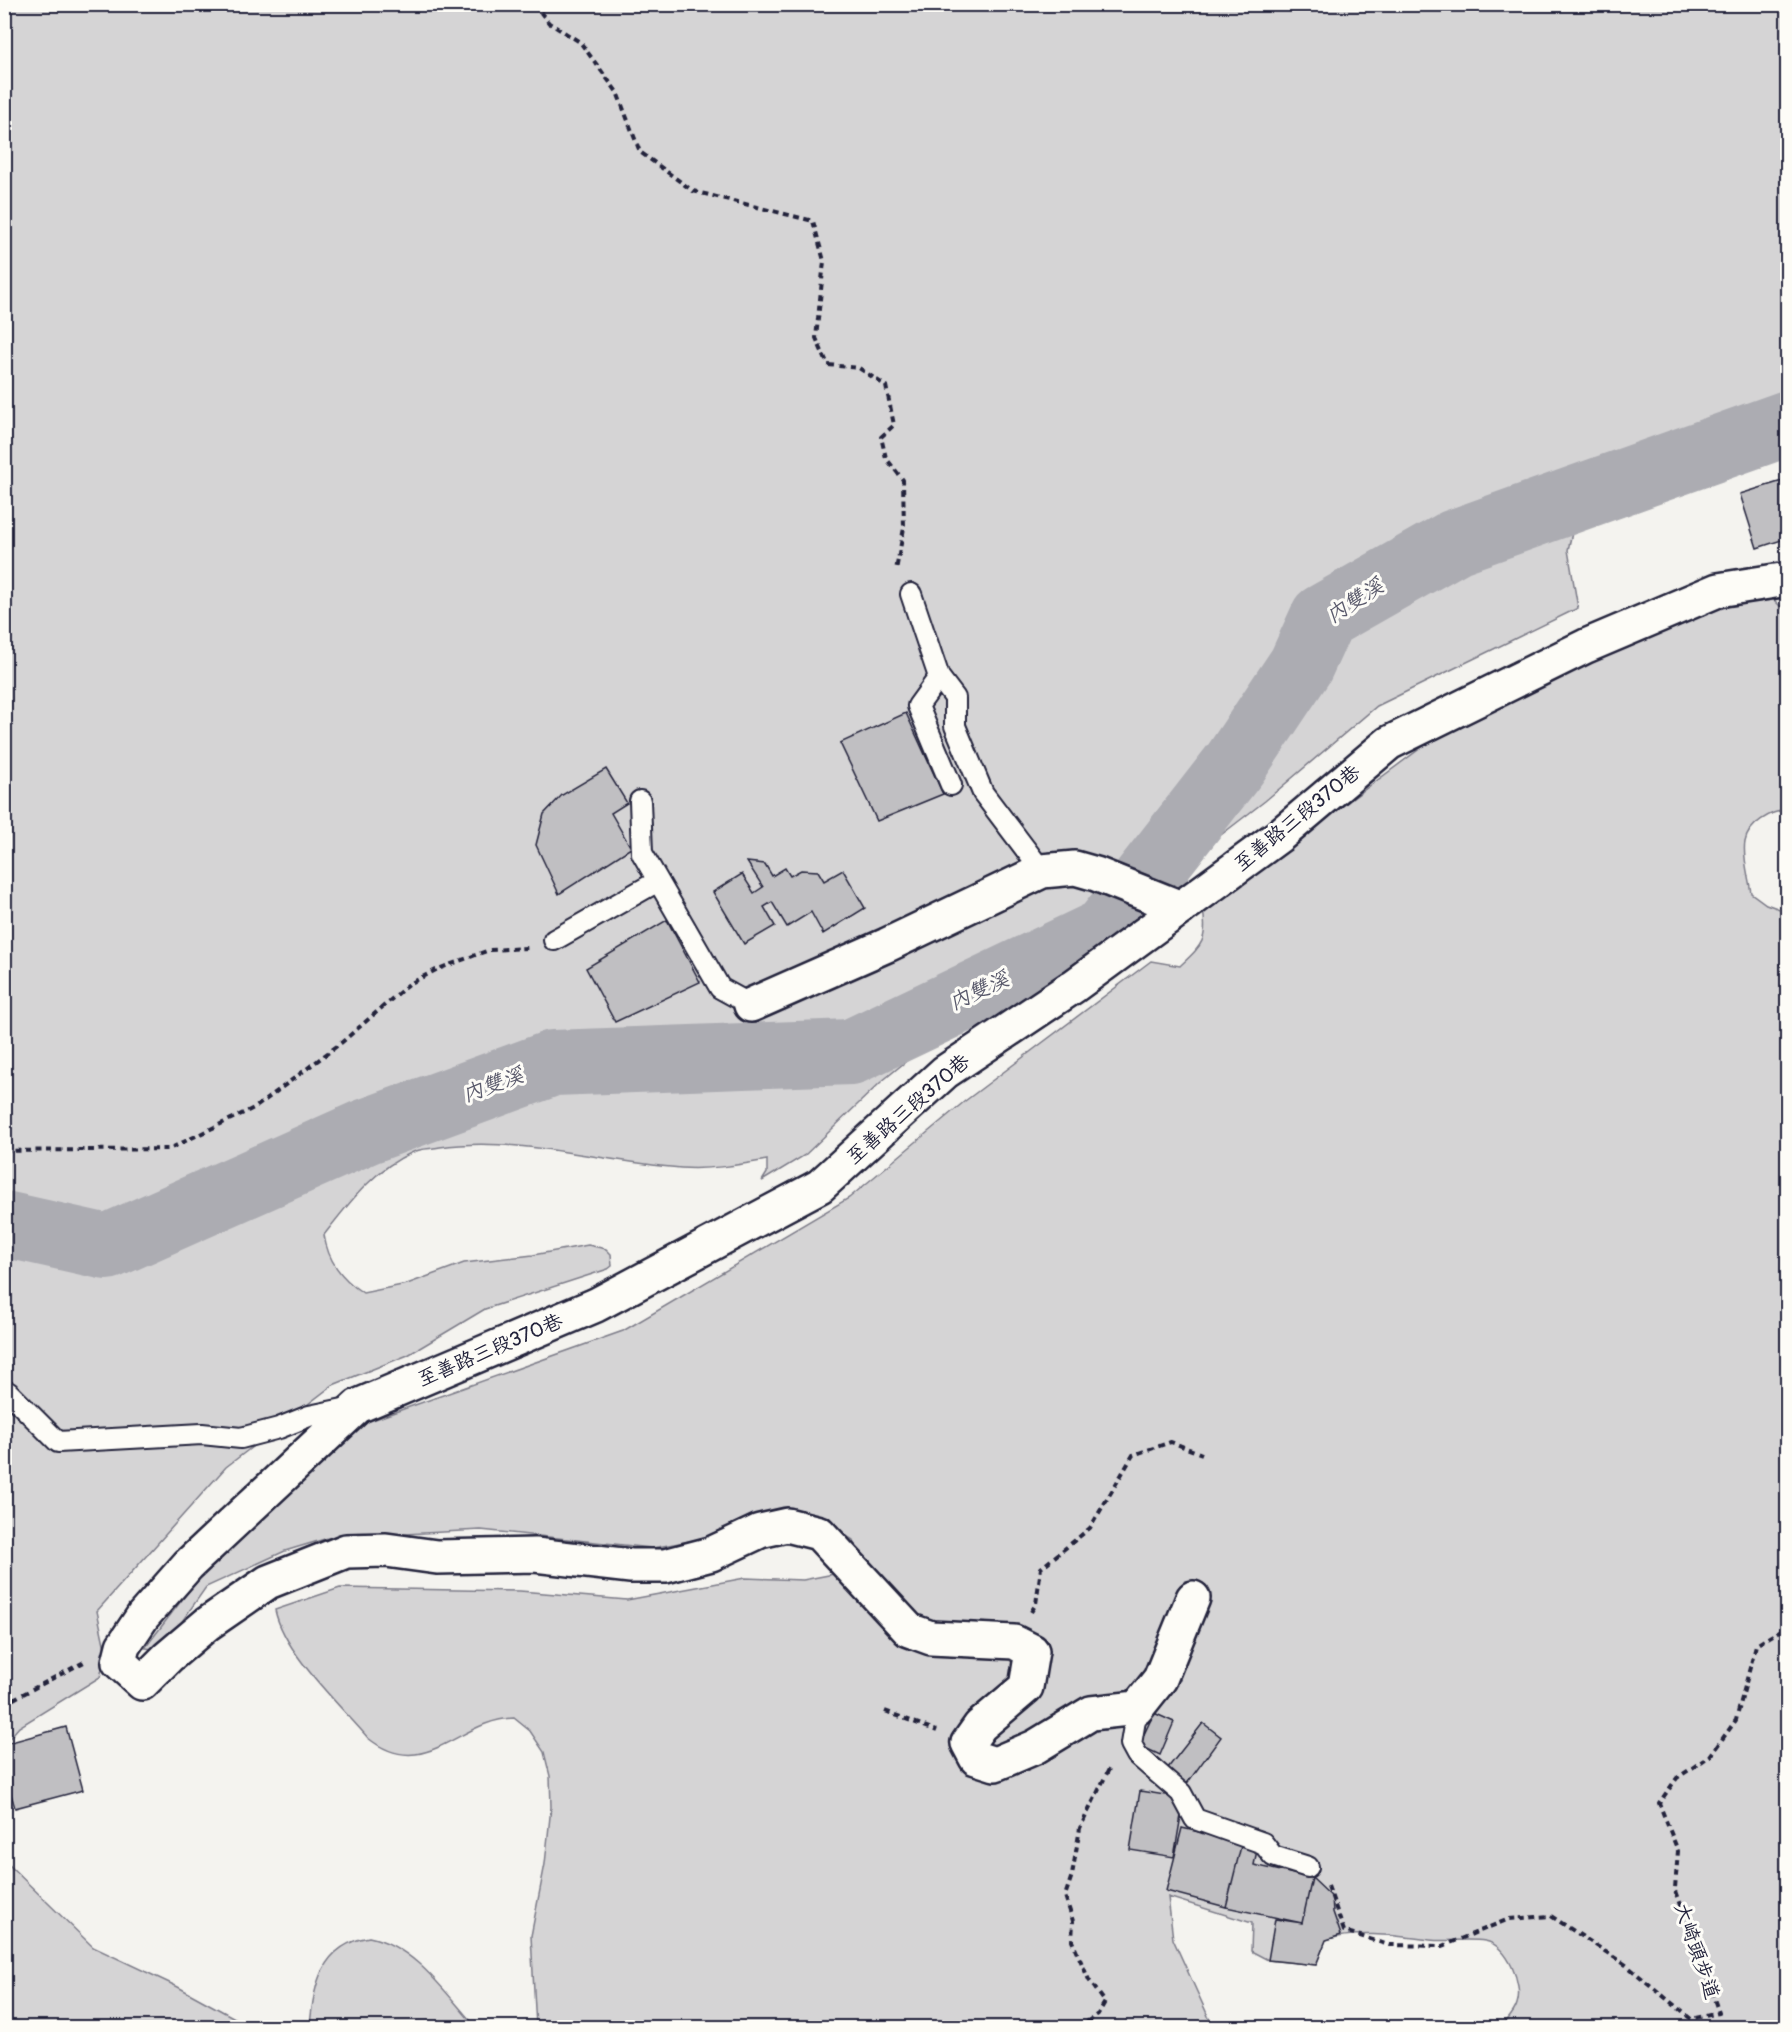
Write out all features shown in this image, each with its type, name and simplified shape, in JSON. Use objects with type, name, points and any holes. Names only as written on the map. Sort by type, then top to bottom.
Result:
[{"type":"street","name":"至善路三段370巷","points":[[1014,1642],[932,1638],[909,1630],[819,1533],[788,1526],[760,1531],[711,1554],[665,1566],[631,1566],[535,1554],[437,1557],[386,1550],[346,1551],[268,1581],[207,1624],[142,1683],[119,1662],[123,1646],[143,1616],[188,1565],[358,1406],[596,1305],[820,1186],[945,1072],[1074,986],[1182,908],[1279,836],[1389,743],[1586,646],[1718,590],[1788,579]]},
{"type":"street","points":[[751,1005],[886,945],[1042,871],[1075,868],[1182,908]]},
{"type":"street","points":[[1014,1642],[1032,1650],[1026,1687],[980,1726],[968,1743],[976,1758],[996,1764],[1035,1747],[1090,1713],[1137,1708],[1160,1679],[1193,1598]]},
{"type":"lane","points":[[911,594],[939,677],[955,698],[955,726],[983,793],[1042,871]]},
{"type":"lane","points":[[939,677],[918,706],[951,785]]},
{"type":"lane","points":[[640,801],[642,853],[720,988],[751,1005]]},
{"type":"lane","points":[[554,940],[658,881]]},
{"type":"lane","points":[[4,1394],[8,1392],[58,1442],[202,1434],[241,1438],[279,1428],[309,1416],[358,1406]]},
{"type":"lane","points":[[1137,1708],[1131,1744],[1137,1755],[1181,1793],[1195,1819],[1263,1843],[1273,1857],[1308,1867]]},
{"type":"path","points":[[534,4],[549,23],[580,42],[617,92],[640,152],[693,192],[813,221],[824,261],[816,338],[828,365],[859,368],[886,386],[894,425],[881,437],[886,458],[903,480],[904,528],[897,553],[895,577],[911,594]]},
{"type":"path","points":[[4,1151],[169,1149],[256,1107],[341,1043],[409,984],[438,969],[489,950],[539,947],[554,940]]},
{"type":"path","points":[[1014,1642],[1036,1604],[1041,1568],[1090,1528],[1133,1455],[1171,1442],[1202,1454]]},
{"type":"path","name":"大崎頭步道","points":[[1330,1889],[1344,1931],[1389,1945],[1443,1946],[1509,1919],[1551,1916],[1626,1965],[1691,2019],[1719,2013],[1675,1888],[1678,1851],[1659,1803],[1677,1778],[1710,1756],[1736,1719],[1756,1645],[1788,1626]]},
{"type":"path","points":[[4,1704],[88,1659]]},
{"type":"path","points":[[885,1711],[968,1743]]},
{"type":"path","points":[[1078,2028],[1098,2014],[1105,2002],[1089,1980],[1072,1941],[1073,1921],[1065,1896],[1072,1875],[1080,1828],[1106,1771],[1131,1744]]},
{"type":"shaded area","points":[[5,5],[1787,5],[1787,439],[1629,472],[1600,488],[1575,520],[1568,550],[1578,608],[1377,706],[1265,801],[1160,882],[1098,938],[1027,984],[949,1026],[881,1082],[805,1155],[762,1181],[767,1173],[767,1160],[714,1168],[681,1168],[500,1145],[470,1144],[419,1150],[386,1168],[363,1188],[324,1235],[332,1261],[342,1275],[363,1293],[407,1284],[464,1263],[533,1255],[588,1245],[606,1249],[611,1254],[612,1266],[485,1309],[408,1355],[333,1385],[226,1467],[97,1611],[106,1653],[100,1677],[19,1727],[5,1743]]},
{"type":"shaded area","points":[[1762,595],[1774,600],[1787,613],[1787,810],[1767,816],[1755,824],[1747,835],[1744,848],[1751,893],[1766,904],[1788,912],[1788,998],[1785,1010],[1788,1017],[1787,2027],[1502,2027],[1513,2013],[1519,1996],[1512,1966],[1507,1957],[1493,1944],[1478,1940],[1351,1935],[1326,1940],[1316,1965],[1268,1960],[1251,1951],[1252,1923],[1168,1897],[1173,1939],[1213,2027],[536,2027],[531,1936],[545,1864],[551,1807],[550,1776],[544,1752],[530,1731],[514,1718],[494,1721],[425,1752],[407,1754],[388,1750],[368,1738],[314,1677],[289,1643],[275,1610],[340,1588],[520,1591],[627,1600],[745,1578],[803,1580],[849,1571],[856,1556],[853,1540],[815,1517],[768,1513],[701,1539],[652,1548],[481,1530],[328,1538],[285,1551],[206,1587],[162,1650],[145,1648],[204,1571],[275,1501],[367,1422],[623,1331],[849,1198],[965,1101],[1151,961],[1180,966],[1202,942],[1205,928],[1203,909],[1425,745],[1674,620],[1738,596]]},
{"type":"shaded area","points":[[5,1861],[93,1947],[178,1987],[251,2027],[5,2027]]},
{"type":"shaded area","points":[[369,1937],[386,1942],[415,1961],[441,1986],[476,2027],[310,2027],[317,1983],[330,1958],[353,1941]]},
{"type":"building","points":[[1782,481],[1788,500],[1788,538],[1757,548],[1740,494]]},
{"type":"building","points":[[906,713],[943,794],[877,821],[840,743]]},
{"type":"building","points":[[606,769],[627,803],[611,813],[631,848],[559,894],[536,845],[544,814],[562,795]]},
{"type":"building","points":[[747,862],[765,864],[772,876],[785,868],[790,876],[801,870],[818,871],[824,881],[843,870],[865,908],[823,934],[811,912],[787,927],[772,902],[764,907],[775,926],[744,944],[713,892],[742,874],[754,893],[763,887]]},
{"type":"building","points":[[667,920],[700,982],[615,1022],[586,968]]},
{"type":"building","points":[[1154,1713],[1174,1722],[1160,1755],[1139,1745]]},
{"type":"building","points":[[1203,1723],[1221,1737],[1183,1789],[1164,1773]]},
{"type":"building","points":[[66,1727],[83,1790],[15,1808],[4,1770],[4,1744]]},
{"type":"building","points":[[1140,1791],[1184,1798],[1174,1857],[1130,1850]]},
{"type":"building","points":[[1182,1828],[1242,1842],[1226,1907],[1166,1891]]},
{"type":"building","points":[[1242,1842],[1258,1845],[1254,1865],[1312,1878],[1302,1923],[1226,1907]]},
{"type":"building","points":[[1312,1878],[1332,1897],[1333,1912],[1341,1935],[1326,1940],[1316,1965],[1268,1960],[1275,1919],[1302,1923]]},
{"type":"waterway","name":"內雙溪","points":[[4,1224],[107,1247],[365,1132],[553,1063],[851,1052],[1105,931],[1235,764],[1301,665],[1323,617],[1455,542],[1788,423]]}]
